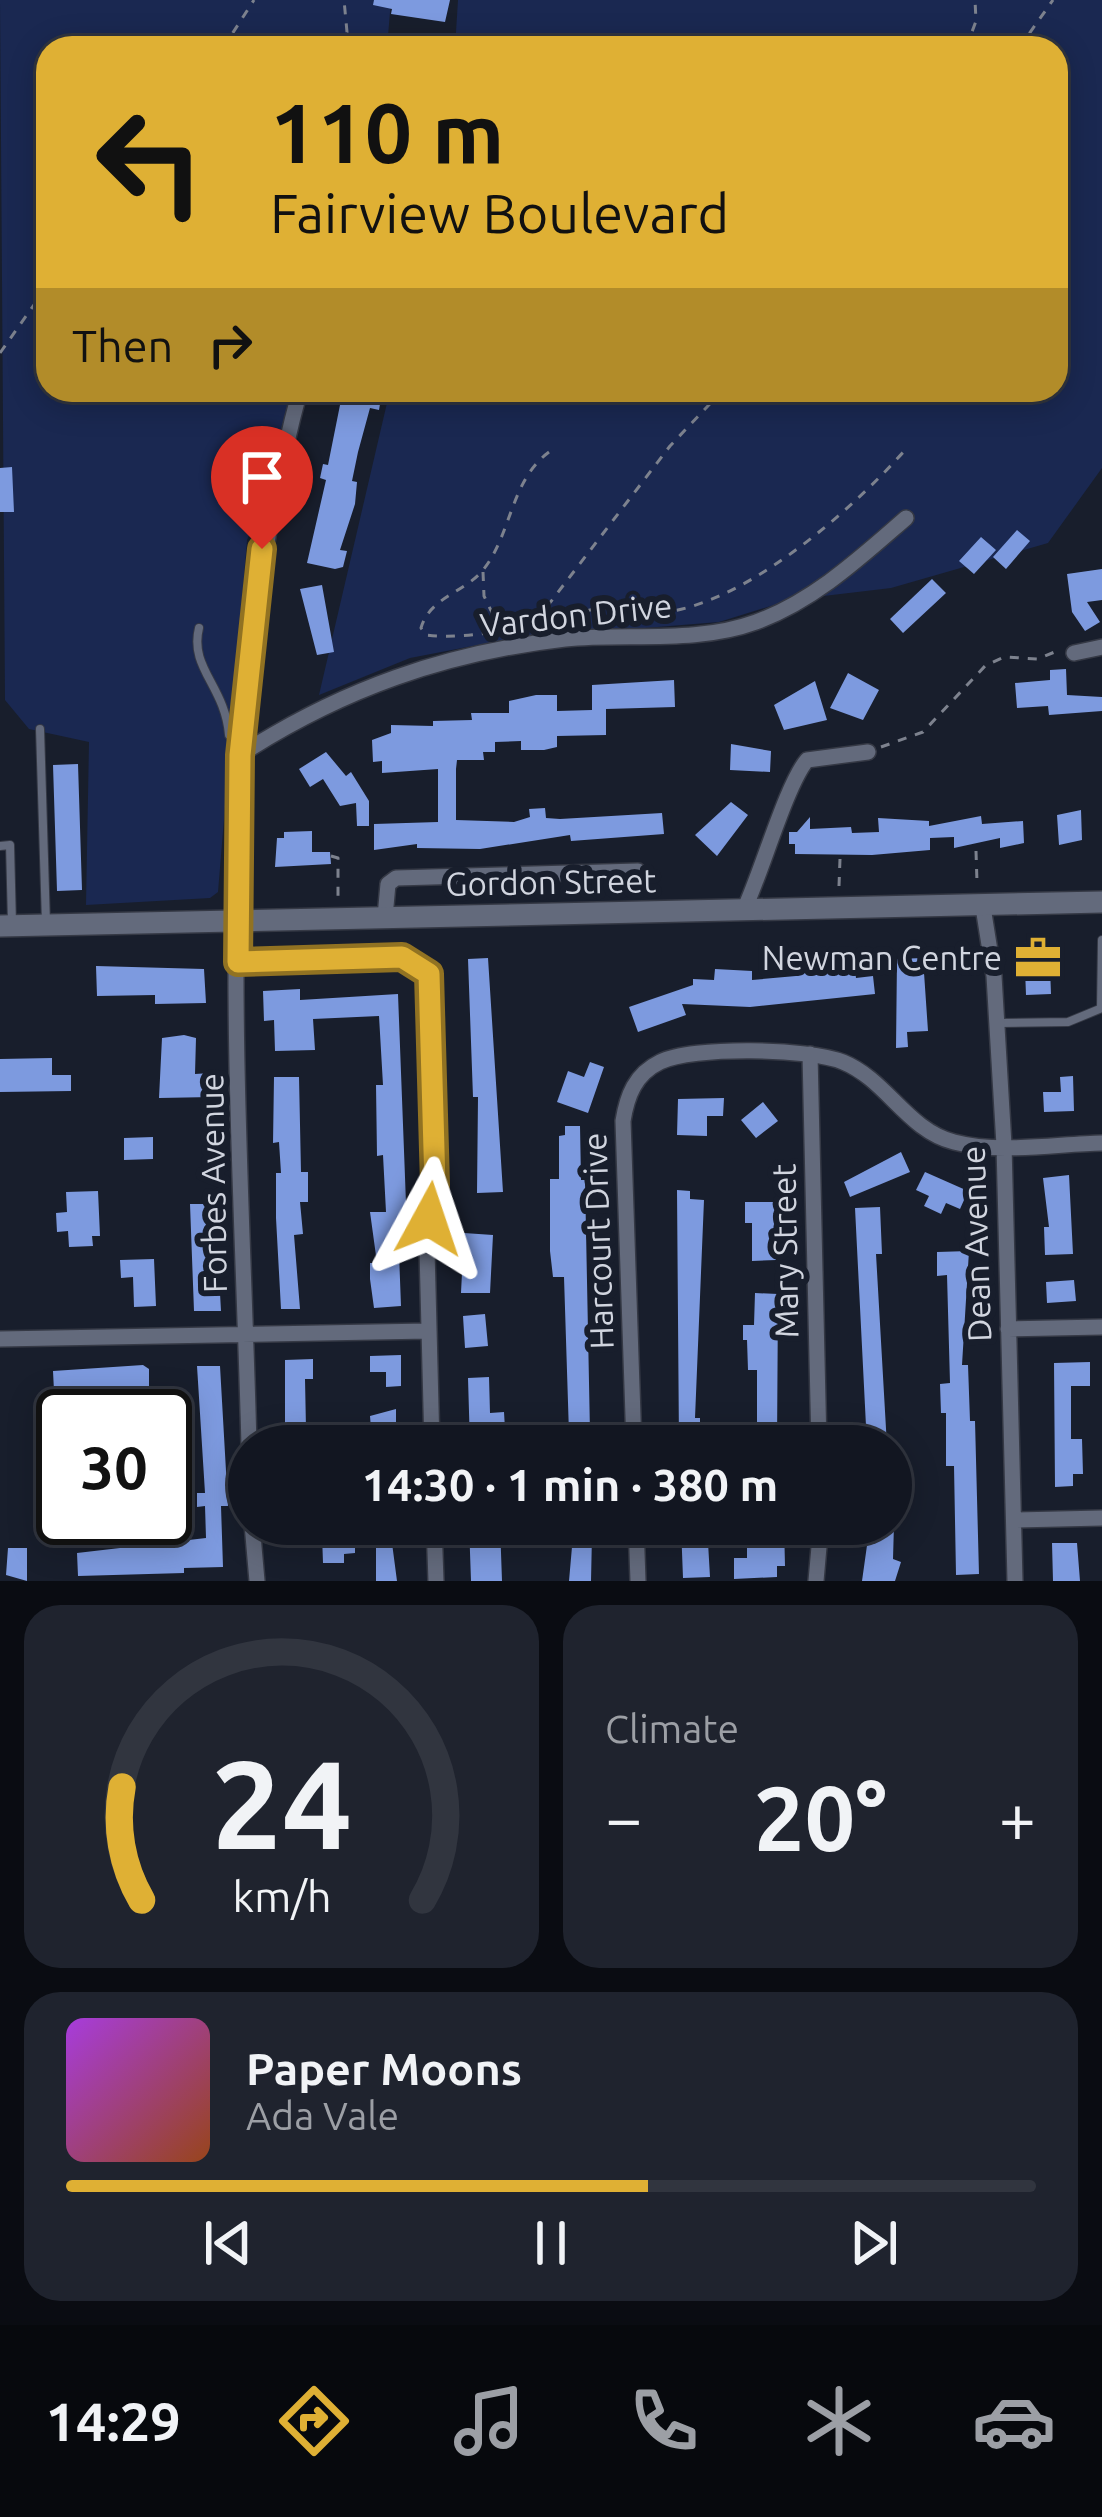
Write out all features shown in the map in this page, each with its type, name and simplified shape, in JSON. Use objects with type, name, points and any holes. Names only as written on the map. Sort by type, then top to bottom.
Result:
[{"type":"main road","name":"Gordon Street","points":[[6,925],[1102,902]]},
{"type":"street","name":"Forbes Avenue","points":[[249,1425],[236,919],[240,755],[262,549],[297,402]]},
{"type":"street","name":"Vardon Drive","points":[[240,755],[292,721],[367,684],[427,663],[565,639],[709,633],[758,621],[833,579],[907,518]]},
{"type":"street","points":[[1074,653],[1102,647]]},
{"type":"street","points":[[743,912],[785,813],[795,775],[807,760],[868,752]]},
{"type":"street","points":[[385,917],[388,884],[396,878],[638,871]]},
{"type":"street","name":"Dean Avenue","points":[[983,907],[997,1023],[1004,1145],[1015,1581]]},
{"type":"street","points":[[238,962],[402,957],[429,974],[435,1185],[427,1250],[431,1425]]},
{"type":"street","name":"Harcourt Drive","points":[[633,1425],[623,1121],[628,1096],[658,1062],[683,1053],[810,1054],[843,1062],[875,1082],[926,1130],[951,1142],[1102,1143]]},
{"type":"street","name":"Mary Street","points":[[810,1054],[819,1425]]},
{"type":"street","points":[[1008,1329],[1102,1328]]},
{"type":"street","points":[[0,1339],[428,1330]]},
{"type":"street","points":[[1013,1520],[1102,1517]]},
{"type":"street","points":[[253,1545],[257,1581]]},
{"type":"street","points":[[435,1545],[436,1581]]},
{"type":"street","points":[[637,1545],[638,1581]]},
{"type":"street","points":[[816,1581],[819,1545]]},
{"type":"lane","points":[[199,628],[197,658],[226,705],[229,735],[242,736]]},
{"type":"lane","points":[[40,729],[46,925]]},
{"type":"lane","points":[[0,846],[10,845],[6,925]]},
{"type":"lane","points":[[997,1023],[1068,1022],[1102,1008],[1102,940]]},
{"type":"path","points":[[231,36],[254,0]]},
{"type":"path","points":[[344,0],[345,36]]},
{"type":"path","points":[[970,36],[976,21],[975,0]]},
{"type":"path","points":[[1028,36],[1053,0]]},
{"type":"path","points":[[0,353],[36,302]]},
{"type":"path","points":[[516,648],[670,446],[712,402]]},
{"type":"path","points":[[483,570],[425,612],[421,628],[435,636],[534,623],[597,608],[672,612],[764,572],[809,535],[836,522],[906,449]]},
{"type":"path","points":[[500,628],[484,596],[483,570],[522,484],[549,452]]},
{"type":"path","points":[[868,752],[923,732],[985,666],[1004,657],[1038,659],[1055,651],[1074,653]]},
{"type":"path","points":[[976,850],[977,882]]},
{"type":"path","points":[[331,856],[338,858],[338,902]]},
{"type":"path","points":[[839,886],[840,859]]},
{"type":"shaded area","points":[[0,0],[391,0],[388,36],[36,36],[36,402],[298,402],[280,466],[247,540],[218,892],[210,898],[86,905],[89,742],[29,729],[5,700]]},
{"type":"shaded area","points":[[458,0],[1102,0],[1102,468],[1048,543],[891,588],[790,600],[719,622],[509,639],[410,658],[319,695],[387,402],[1068,402],[1068,36],[456,36]]},
{"type":"building","points":[[374,0],[450,0],[445,22],[391,14],[392,9],[373,5]]},
{"type":"building","points":[[341,402],[380,402],[379,410],[370,408],[358,452],[352,481],[357,482],[355,504],[340,550],[347,551],[343,567],[335,569],[307,563],[326,480],[320,478],[323,464],[328,465]]},
{"type":"building","points":[[12,467],[14,512],[0,512],[0,468]]},
{"type":"building","points":[[1017,530],[1030,541],[1006,569],[993,557]]},
{"type":"building","points":[[981,537],[996,550],[974,574],[959,561]]},
{"type":"building","points":[[1102,569],[1102,600],[1087,602],[1100,622],[1085,631],[1072,612],[1067,574]]},
{"type":"building","points":[[932,579],[946,593],[903,633],[890,619]]},
{"type":"building","points":[[322,585],[334,652],[317,655],[300,589]]},
{"type":"building","points":[[1066,669],[1067,695],[1102,697],[1102,711],[1049,715],[1048,706],[1017,708],[1015,683],[1050,680],[1050,670]]},
{"type":"building","points":[[848,673],[879,690],[863,720],[830,708]]},
{"type":"building","points":[[674,680],[675,707],[606,709],[606,735],[557,736],[557,747],[544,750],[521,750],[521,741],[495,742],[495,752],[483,752],[484,760],[457,760],[456,769],[456,820],[514,822],[530,817],[529,809],[545,808],[546,818],[560,819],[662,813],[664,834],[571,841],[570,835],[480,849],[417,848],[417,844],[374,850],[374,824],[438,822],[438,769],[382,773],[382,761],[373,762],[372,740],[391,733],[391,725],[433,726],[433,721],[472,720],[471,713],[509,713],[509,701],[536,695],[557,695],[557,711],[592,710],[592,685]]},
{"type":"building","points":[[815,681],[827,720],[784,730],[774,705]]},
{"type":"building","points":[[731,744],[771,751],[770,772],[730,770]]},
{"type":"building","points":[[326,752],[346,776],[351,772],[369,801],[369,826],[357,826],[356,803],[340,806],[323,779],[310,787],[299,769]]},
{"type":"building","points":[[78,764],[82,890],[57,891],[53,765]]},
{"type":"building","points":[[731,802],[748,815],[717,856],[695,835]]},
{"type":"building","points":[[1081,810],[1082,840],[1059,845],[1057,815]]},
{"type":"building","points":[[981,816],[982,824],[1023,821],[1024,843],[1000,848],[1000,838],[954,848],[954,837],[930,838],[930,850],[872,855],[795,854],[795,844],[789,844],[789,832],[797,832],[810,817],[810,829],[851,827],[852,833],[879,832],[878,818],[929,821],[929,826]]},
{"type":"building","points":[[312,831],[312,852],[330,852],[331,864],[275,867],[277,838],[284,838],[284,832]]},
{"type":"building","points":[[1049,942],[1051,994],[1026,995],[1024,943]]},
{"type":"building","points":[[488,958],[503,1192],[477,1193],[478,1097],[473,1097],[468,959]]},
{"type":"building","points":[[923,958],[928,1031],[907,1032],[908,1047],[896,1048],[897,959]]},
{"type":"building","points":[[854,961],[856,978],[873,976],[875,994],[750,1007],[682,1004],[686,1015],[638,1032],[629,1007],[693,985],[693,979],[714,980],[715,969],[752,971],[752,980],[796,976],[795,971]]},
{"type":"building","points":[[96,966],[204,969],[206,1003],[155,1004],[155,995],[97,996]]},
{"type":"building","points":[[300,989],[300,1000],[398,994],[406,1203],[403,1227],[398,1227],[401,1306],[374,1308],[370,1279],[370,1263],[377,1263],[370,1212],[386,1212],[383,1155],[377,1156],[376,1085],[383,1085],[379,1016],[313,1019],[315,1050],[275,1051],[274,1020],[264,1021],[263,991]]},
{"type":"building","points":[[162,1038],[196,1038],[195,1074],[211,1073],[212,1097],[159,1098]]},
{"type":"building","points":[[52,1058],[52,1075],[71,1075],[71,1091],[0,1092],[0,1059]]},
{"type":"building","points":[[590,1062],[604,1067],[588,1113],[557,1102],[568,1071],[584,1077]]},
{"type":"building","points":[[1073,1076],[1074,1111],[1044,1112],[1043,1092],[1061,1092],[1060,1077]]},
{"type":"building","points":[[274,1077],[299,1077],[301,1172],[308,1172],[308,1202],[300,1202],[303,1234],[294,1235],[300,1309],[281,1309],[276,1173],[281,1173],[279,1142],[273,1143]]},
{"type":"building","points":[[724,1098],[723,1116],[707,1116],[707,1136],[677,1135],[678,1099]]},
{"type":"building","points":[[763,1102],[778,1121],[756,1138],[741,1120]]},
{"type":"building","points":[[565,1126],[580,1126],[590,1425],[569,1425],[564,1277],[553,1277],[550,1251],[550,1179],[559,1179],[559,1136],[565,1135]]},
{"type":"building","points":[[153,1137],[153,1159],[124,1160],[124,1138]]},
{"type":"building","points":[[901,1152],[910,1172],[850,1197],[844,1182]]},
{"type":"building","points":[[925,1172],[968,1191],[960,1209],[946,1203],[941,1214],[924,1206],[929,1196],[916,1190]]},
{"type":"building","points":[[1069,1175],[1073,1254],[1045,1255],[1044,1227],[1049,1227],[1043,1178]]},
{"type":"building","points":[[677,1190],[690,1191],[690,1199],[704,1200],[695,1418],[700,1418],[700,1425],[679,1425]]},
{"type":"building","points":[[98,1191],[100,1236],[92,1236],[93,1246],[69,1247],[68,1231],[57,1232],[56,1213],[67,1212],[66,1192]]},
{"type":"building","points":[[745,1202],[776,1202],[776,1260],[752,1261],[752,1223],[745,1223]]},
{"type":"building","points":[[190,1204],[215,1204],[221,1311],[194,1311]]},
{"type":"building","points":[[880,1207],[882,1254],[876,1254],[886,1425],[866,1425],[855,1208]]},
{"type":"building","points":[[464,1233],[493,1235],[490,1293],[461,1293]]},
{"type":"building","points":[[969,1251],[962,1365],[968,1365],[970,1421],[975,1421],[979,1574],[956,1575],[954,1466],[946,1466],[946,1413],[941,1413],[940,1384],[950,1383],[947,1275],[937,1276],[937,1252]]},
{"type":"building","points":[[154,1259],[156,1306],[134,1307],[133,1277],[121,1278],[120,1260]]},
{"type":"building","points":[[1074,1280],[1076,1301],[1047,1303],[1046,1282]]},
{"type":"building","points":[[755,1293],[778,1294],[777,1425],[757,1425],[757,1370],[748,1370],[747,1340],[743,1340],[743,1325],[754,1325]]},
{"type":"building","points":[[485,1314],[488,1346],[465,1348],[463,1316]]},
{"type":"building","points":[[401,1355],[401,1386],[386,1387],[386,1372],[370,1372],[370,1356]]},
{"type":"building","points":[[313,1359],[313,1379],[305,1379],[306,1425],[285,1425],[285,1360]]},
{"type":"building","points":[[1090,1362],[1090,1386],[1071,1386],[1071,1439],[1082,1439],[1083,1474],[1073,1474],[1073,1486],[1055,1487],[1054,1363]]},
{"type":"building","points":[[143,1365],[149,1369],[149,1389],[54,1389],[53,1371]]},
{"type":"building","points":[[197,1366],[220,1366],[228,1506],[221,1506],[223,1567],[78,1576],[77,1553],[192,1545],[192,1540],[206,1538],[205,1506],[197,1507],[197,1493],[205,1493]]},
{"type":"building","points":[[489,1377],[490,1413],[504,1412],[505,1425],[469,1425],[468,1378]]},
{"type":"building","points":[[396,1409],[396,1425],[371,1425],[370,1416]]},
{"type":"building","points":[[1052,1543],[1077,1543],[1080,1581],[1053,1581]]},
{"type":"building","points":[[322,1545],[355,1545],[355,1553],[344,1554],[344,1563],[323,1563]]},
{"type":"building","points":[[376,1545],[392,1545],[397,1581],[376,1581]]},
{"type":"building","points":[[470,1545],[501,1545],[502,1581],[471,1581]]},
{"type":"building","points":[[572,1545],[592,1545],[591,1581],[569,1581]]},
{"type":"building","points":[[682,1545],[708,1545],[710,1577],[683,1578]]},
{"type":"building","points":[[747,1545],[784,1545],[785,1566],[777,1566],[777,1577],[734,1579],[734,1558],[747,1558]]},
{"type":"building","points":[[867,1545],[893,1545],[893,1559],[901,1562],[895,1581],[862,1581]]},
{"type":"building","points":[[8,1548],[27,1548],[27,1581],[6,1575]]},
{"type":"place","name":"Newman Centre","points":[[1038,958]]},
{"type":"route","points":[[262,549],[240,755],[235,889],[238,962],[402,957],[419,963],[429,974],[433,985],[435,1185],[429,1219]]}]
